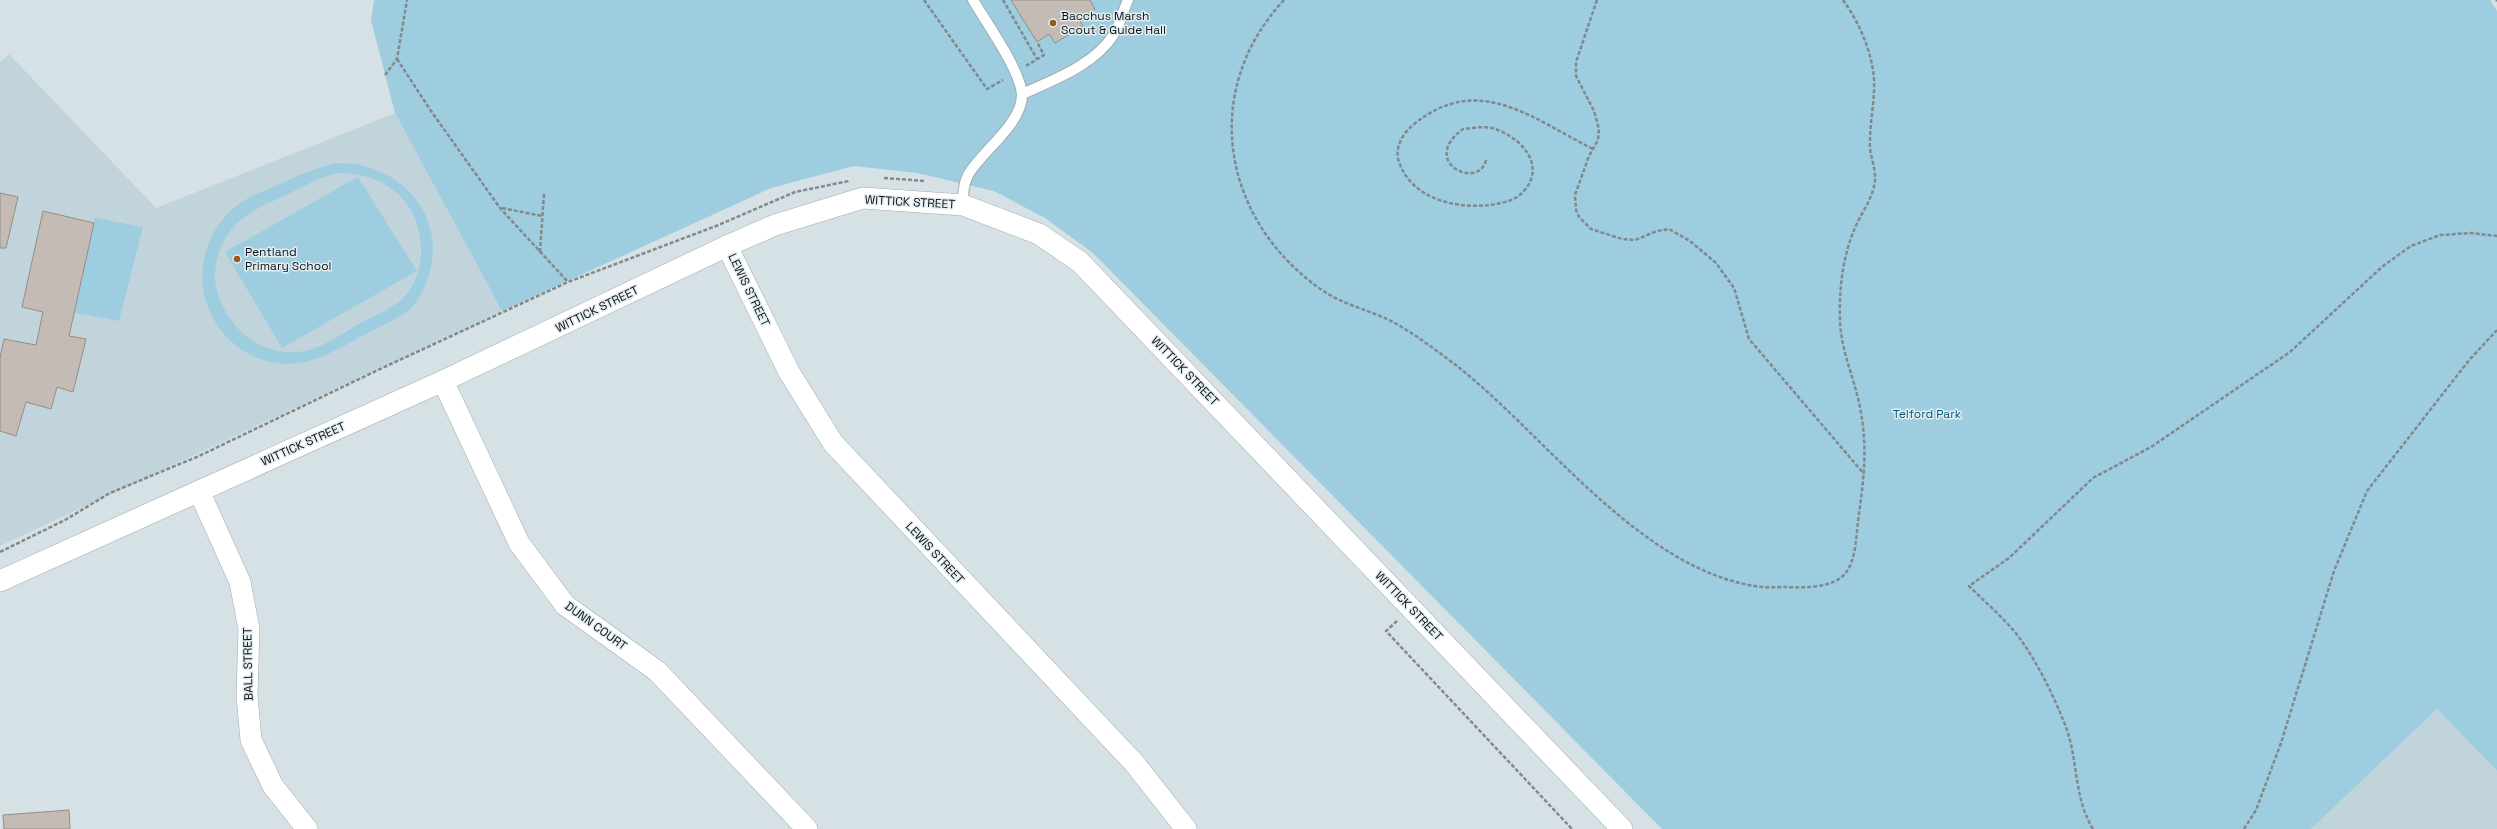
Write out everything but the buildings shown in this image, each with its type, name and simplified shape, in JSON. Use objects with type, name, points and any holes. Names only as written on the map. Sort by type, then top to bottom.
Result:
[{"type":"street","name":"WITTICK STREET","points":[[0,581],[442,382],[775,225],[863,198],[963,205],[1040,234],[1080,262],[1622,829]]},
{"type":"street","name":"LEWIS STREET","points":[[728,246],[789,372],[833,443],[1135,764],[1186,829]]},
{"type":"street","name":"DUNN COURT","points":[[442,382],[519,543],[565,604],[657,671],[807,829]]},
{"type":"street","name":"BALL STREET","points":[[199,491],[240,582],[249,629],[247,696],[251,740],[273,786],[307,829]]},
{"type":"lane","points":[[963,205],[964,187],[968,175],[1020,109],[1022,94],[1016,72],[973,0]]},
{"type":"lane","points":[[1022,94],[1081,65],[1100,51],[1114,34],[1128,0]]},
{"type":"path","points":[[385,75],[397,59],[406,0]]},
{"type":"path","points":[[924,0],[987,89],[1044,55],[1037,42]]},
{"type":"path","points":[[1003,0],[1037,59]]},
{"type":"path","points":[[1284,0],[1257,34],[1245,57],[1235,90],[1231,117],[1236,177],[1262,230],[1285,260],[1326,293],[1393,322],[1423,341],[1458,367],[1508,410],[1576,477],[1627,520],[1676,557],[1711,573],[1754,586],[1796,588],[1833,583],[1839,580],[1846,572],[1853,556],[1865,474],[1865,440],[1861,410],[1841,342],[1840,286],[1854,230],[1875,181],[1869,145],[1874,81],[1872,62],[1863,36],[1844,0]]},
{"type":"path","points":[[1597,0],[1576,62],[1576,76],[1594,111],[1599,129],[1598,140],[1592,149],[1575,195],[1576,210],[1584,223],[1601,233],[1636,240],[1656,231],[1669,229],[1690,241],[1716,263],[1734,288],[1749,339],[1865,474]]},
{"type":"path","points":[[397,59],[448,136],[500,208],[568,282]]},
{"type":"path","points":[[1486,160],[1485,168],[1480,172],[1471,175],[1463,173],[1448,161],[1445,149],[1448,142],[1462,129],[1491,128],[1507,134],[1522,144],[1530,155],[1533,166],[1531,179],[1524,192],[1516,199],[1500,204],[1457,206],[1432,197],[1418,189],[1406,175],[1399,162],[1397,152],[1401,139],[1420,120],[1446,106],[1476,100],[1492,101],[1519,109],[1592,149]]},
{"type":"path","points":[[876,178],[929,182]]},
{"type":"path","points":[[0,552],[65,520],[110,493],[199,456],[378,370],[568,282],[716,226],[795,192],[852,180]]},
{"type":"path","points":[[540,252],[544,194]]},
{"type":"path","points":[[500,208],[542,216]]},
{"type":"path","points":[[2093,829],[2084,810],[2067,731],[2046,683],[2018,636],[1969,586],[2008,558],[2093,478],[2151,447],[2290,352],[2383,266],[2411,246],[2440,235],[2471,233],[2497,236]]},
{"type":"path","points":[[2244,829],[2256,810],[2281,743],[2334,571],[2367,491],[2470,359],[2497,330]]},
{"type":"path","points":[[1411,608],[1386,631],[1572,829]]},
{"type":"shaded area","name":"Pentland Primary School","points":[[9,54],[156,208],[395,113],[502,311],[0,546],[0,62]]},
{"type":"shaded area","points":[[2437,709],[2497,771],[2497,829],[2311,829]]},
{"type":"green space","name":"Telford Park","points":[[374,0],[2490,0],[2497,11],[2497,771],[2437,709],[2311,829],[1662,829],[1093,253],[1045,218],[994,191],[917,173],[854,166],[771,188],[502,311],[395,113],[371,20]]},
{"type":"green space","points":[[342,163],[363,166],[383,173],[400,183],[414,197],[425,214],[431,232],[433,253],[426,284],[419,298],[409,310],[343,347],[322,356],[301,363],[290,364],[267,361],[250,355],[223,333],[213,318],[206,302],[202,269],[205,253],[211,238],[220,223],[231,211],[245,200],[304,173]],"holes":[[[338,173],[348,173],[377,180],[393,190],[407,204],[418,227],[420,240],[420,266],[416,278],[410,289],[397,303],[322,345],[309,350],[293,352],[278,351],[264,347],[251,340],[240,330],[230,319],[222,305],[217,291],[215,271],[224,242],[229,233],[248,214],[325,177]]]},
{"type":"green space","points":[[358,177],[417,271],[282,348],[225,252]]},
{"type":"green space","points":[[95,218],[143,227],[119,321],[72,312]]},
{"type":"place","name":"Bacchus Marsh Scout & Guide Hall","points":[[1053,23]]},
{"type":"place","name":"Pentland Primary School","points":[[237,259]]}]
